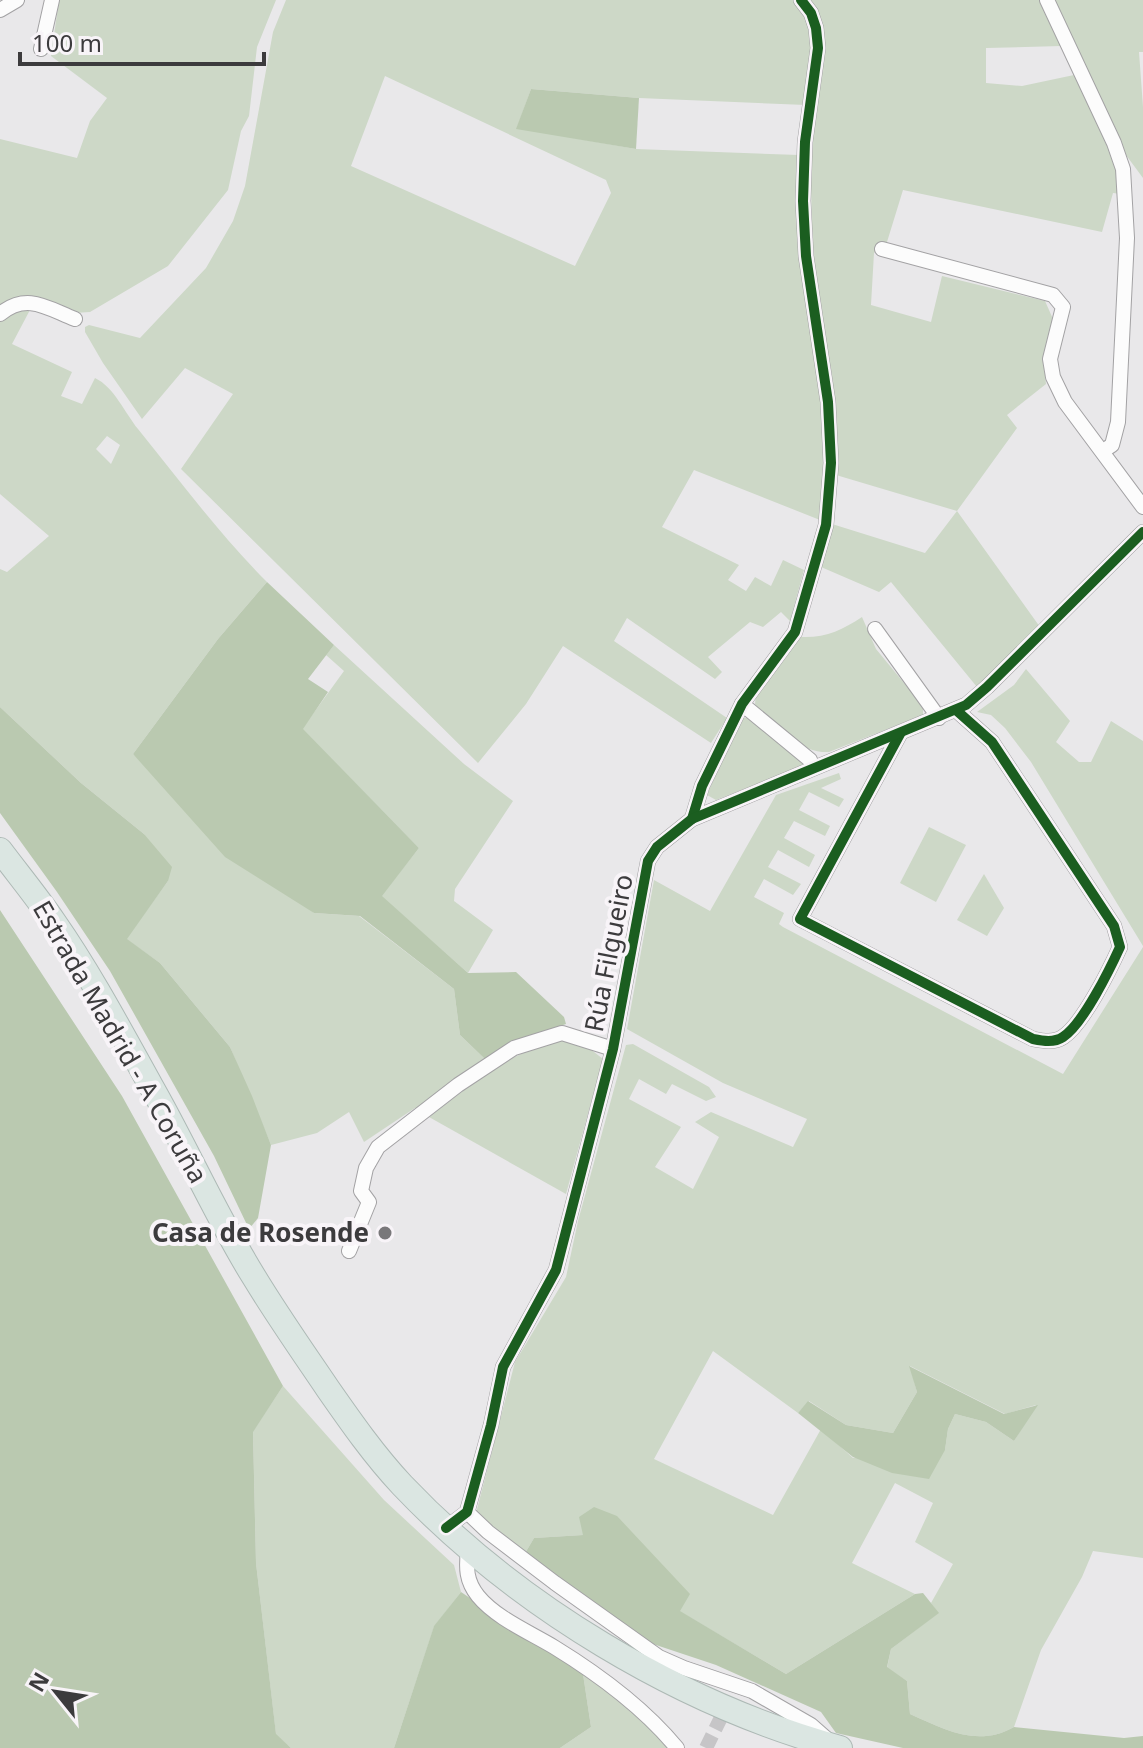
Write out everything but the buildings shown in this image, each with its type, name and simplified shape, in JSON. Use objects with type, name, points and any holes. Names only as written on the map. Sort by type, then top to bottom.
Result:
[{"type":"highway","name":"Estrada Madrid - A Coruña","points":[[0,850],[63,936],[151,1086],[253,1275],[355,1428],[400,1483],[468,1550],[567,1620],[672,1683],[766,1724],[837,1747]]},
{"type":"street","points":[[0,10],[17,0]]},
{"type":"street","points":[[41,49],[52,0]]},
{"type":"street","points":[[692,819],[702,786],[742,704],[795,632],[826,525],[831,463],[828,402],[808,269],[803,201],[805,142],[818,48],[811,13],[801,0]]},
{"type":"street","points":[[1047,0],[1114,143],[1123,169],[1127,238],[1118,422],[1112,445],[1103,451]]},
{"type":"street","points":[[882,249],[1053,295],[1063,307],[1050,359],[1053,377],[1065,402],[1143,507]]},
{"type":"street","points":[[0,314],[11,305],[32,301],[75,319]]},
{"type":"street","name":"Rúa Filgueiro","points":[[467,1512],[503,1367],[556,1270],[613,1049],[648,861],[657,847],[692,819],[956,710],[987,687],[1143,532]]},
{"type":"street","points":[[875,629],[939,718]]},
{"type":"street","points":[[742,704],[810,760],[813,768]]},
{"type":"street","points":[[900,734],[800,919],[1033,1039],[1051,1041],[1062,1038],[1076,1024],[1120,947],[1114,926],[992,742],[956,710]]},
{"type":"street","points":[[349,1251],[369,1202],[361,1191],[366,1168],[378,1147],[458,1085],[514,1048],[546,1036],[562,1033],[613,1049]]},
{"type":"street","points":[[446,1528],[467,1512],[544,1575],[659,1657],[752,1691],[811,1725],[837,1747]]},
{"type":"street","points":[[468,1550],[465,1571],[481,1599],[511,1622],[590,1670],[663,1730],[677,1748]]},
{"type":"green space","points":[[59,0],[276,0],[257,47],[249,116],[241,131],[228,190],[168,266],[90,312],[74,313],[37,298],[22,296],[0,306],[0,139],[77,158],[90,121],[107,98],[51,56]]},
{"type":"green space","points":[[286,0],[795,0],[803,12],[812,50],[806,105],[639,98],[531,89],[517,128],[636,149],[799,155],[824,409],[826,470],[820,520],[694,470],[662,527],[739,565],[728,580],[746,591],[755,577],[771,586],[783,560],[804,570],[790,621],[781,612],[763,627],[750,622],[708,657],[722,672],[715,679],[627,618],[614,641],[727,718],[711,743],[563,646],[526,704],[478,763],[181,469],[233,394],[185,368],[142,419],[103,363],[85,327],[89,325],[140,338],[206,268],[233,221],[245,186],[273,32]],"holes":[[[385,76],[606,180],[611,193],[575,266],[351,166]]]},
{"type":"green space","points":[[809,0],[1040,0],[1061,46],[986,48],[986,83],[1022,86],[1074,75],[1118,168],[1121,194],[1113,193],[1102,232],[903,190],[887,242],[874,253],[871,305],[931,322],[942,276],[1045,301],[1053,319],[1044,363],[1046,384],[1007,415],[1017,428],[957,511],[836,475],[833,383],[813,263],[810,150],[823,27]]},
{"type":"green space","points":[[1055,0],[1143,0],[1143,52],[1139,52],[1143,178],[1126,155]]},
{"type":"green space","points":[[531,89],[639,98],[636,149],[516,129]]},
{"type":"green space","points":[[31,308],[12,344],[72,372],[61,396],[82,404],[95,378],[102,382],[233,546],[267,582],[218,639],[133,754],[314,913],[359,916],[454,989],[460,1035],[486,1060],[420,1112],[415,1108],[364,1142],[349,1112],[317,1133],[271,1145],[230,1047],[160,963],[126,939],[168,881],[144,834],[81,783],[0,707],[0,569],[7,572],[49,536],[0,494],[0,317]],"holes":[[[107,436],[120,445],[111,464],[96,449]]]},
{"type":"green space","points":[[957,511],[1040,627],[977,687],[891,582],[879,592],[821,567],[832,524],[925,553]]},
{"type":"green space","points":[[267,582],[334,645],[308,679],[328,692],[303,729],[419,848],[382,896],[468,973],[516,972],[564,1017],[566,1024],[522,1039],[486,1060],[460,1035],[454,989],[360,916],[314,913],[225,857],[133,754],[218,639]]},
{"type":"green space","points":[[862,617],[876,649],[923,706],[923,715],[829,752],[808,749],[759,710],[755,704],[756,694],[801,637],[833,632]]},
{"type":"green space","points":[[334,645],[464,764],[513,801],[455,889],[454,901],[493,930],[468,973],[381,896],[419,848],[302,729],[344,671],[326,655]]},
{"type":"green space","points":[[1026,669],[1070,721],[1056,742],[1079,762],[1091,762],[1111,721],[1143,741],[1143,946],[1031,762],[991,715],[977,712],[1014,685]]},
{"type":"green space","points":[[0,707],[81,783],[144,834],[172,867],[168,881],[127,939],[160,963],[230,1047],[252,1096],[271,1145],[258,1218],[249,1229],[214,1156],[110,971],[0,813]]},
{"type":"green space","points":[[740,718],[750,718],[803,761],[802,766],[716,800],[707,795]]},
{"type":"green space","points":[[839,773],[841,779],[821,788],[844,799],[839,807],[809,792],[799,810],[830,826],[825,836],[794,821],[784,838],[815,855],[809,867],[778,850],[768,867],[801,884],[793,895],[764,879],[754,897],[784,913],[779,924],[1063,1074],[1143,947],[1143,1558],[1093,1551],[1041,1650],[1014,1727],[1000,1733],[987,1736],[961,1734],[910,1714],[907,1681],[887,1668],[891,1649],[938,1613],[931,1603],[953,1564],[915,1542],[933,1503],[895,1483],[852,1563],[915,1594],[786,1674],[679,1611],[583,1535],[534,1538],[524,1555],[476,1513],[515,1362],[566,1277],[578,1221],[626,1045],[633,1044],[709,1087],[716,1097],[706,1101],[672,1084],[666,1094],[639,1079],[629,1099],[681,1127],[655,1167],[693,1189],[719,1137],[695,1122],[711,1112],[793,1147],[807,1119],[723,1083],[627,1029],[654,880],[710,911],[776,795]],"holes":[[[713,1351],[798,1413],[809,1401],[846,1425],[893,1433],[917,1392],[910,1366],[1005,1414],[1036,1405],[1014,1441],[986,1422],[955,1414],[948,1429],[945,1450],[853,1458],[821,1429],[773,1515],[654,1459]]]},
{"type":"green space","points":[[929,827],[966,845],[936,902],[900,883]]},
{"type":"green space","points":[[984,874],[1004,908],[987,936],[957,920]]},
{"type":"green space","points":[[0,910],[122,1096],[283,1386],[253,1432],[256,1563],[276,1734],[291,1748],[0,1748]]},
{"type":"green space","points":[[548,1041],[580,1041],[603,1059],[566,1194],[429,1117],[494,1067]]},
{"type":"green space","points":[[909,1366],[1004,1414],[1038,1405],[1014,1441],[986,1422],[955,1414],[948,1429],[945,1450],[929,1479],[892,1473],[853,1457],[798,1413],[808,1401],[846,1425],[893,1433],[917,1392]]},
{"type":"green space","points":[[283,1386],[384,1500],[454,1565],[461,1592],[434,1627],[394,1748],[291,1748],[276,1735],[256,1563],[253,1431]]},
{"type":"green space","points":[[594,1507],[617,1516],[690,1594],[680,1611],[786,1674],[915,1594],[923,1593],[939,1613],[891,1649],[887,1667],[907,1681],[910,1714],[948,1730],[974,1736],[987,1736],[1014,1727],[1124,1738],[1143,1736],[1143,1748],[903,1748],[836,1733],[821,1712],[716,1665],[641,1640],[524,1555],[534,1538],[583,1535],[579,1517]]},
{"type":"green space","points":[[461,1592],[583,1674],[591,1727],[560,1748],[394,1748],[434,1626]]},
{"type":"green space","points":[[583,1674],[619,1700],[672,1748],[560,1748],[591,1727]]},
{"type":"tunnel","points":[[706,1748],[737,1685]]},
{"type":"cycle path","points":[[692,819],[702,786],[742,704],[795,632],[826,525],[831,463],[828,402],[806,256],[803,201],[805,142],[818,48],[811,13],[801,0]]},
{"type":"cycle path","points":[[446,1528],[467,1512],[503,1367],[556,1270],[613,1049],[648,861],[657,847],[692,819],[966,705],[1143,532]]},
{"type":"cycle path","points":[[900,734],[800,919],[1033,1039],[1060,1039],[1079,1021],[1116,957],[1120,947],[1114,926],[992,742],[956,710]]},
{"type":"place","name":"Casa de Rosende","points":[[385,1233]]}]
